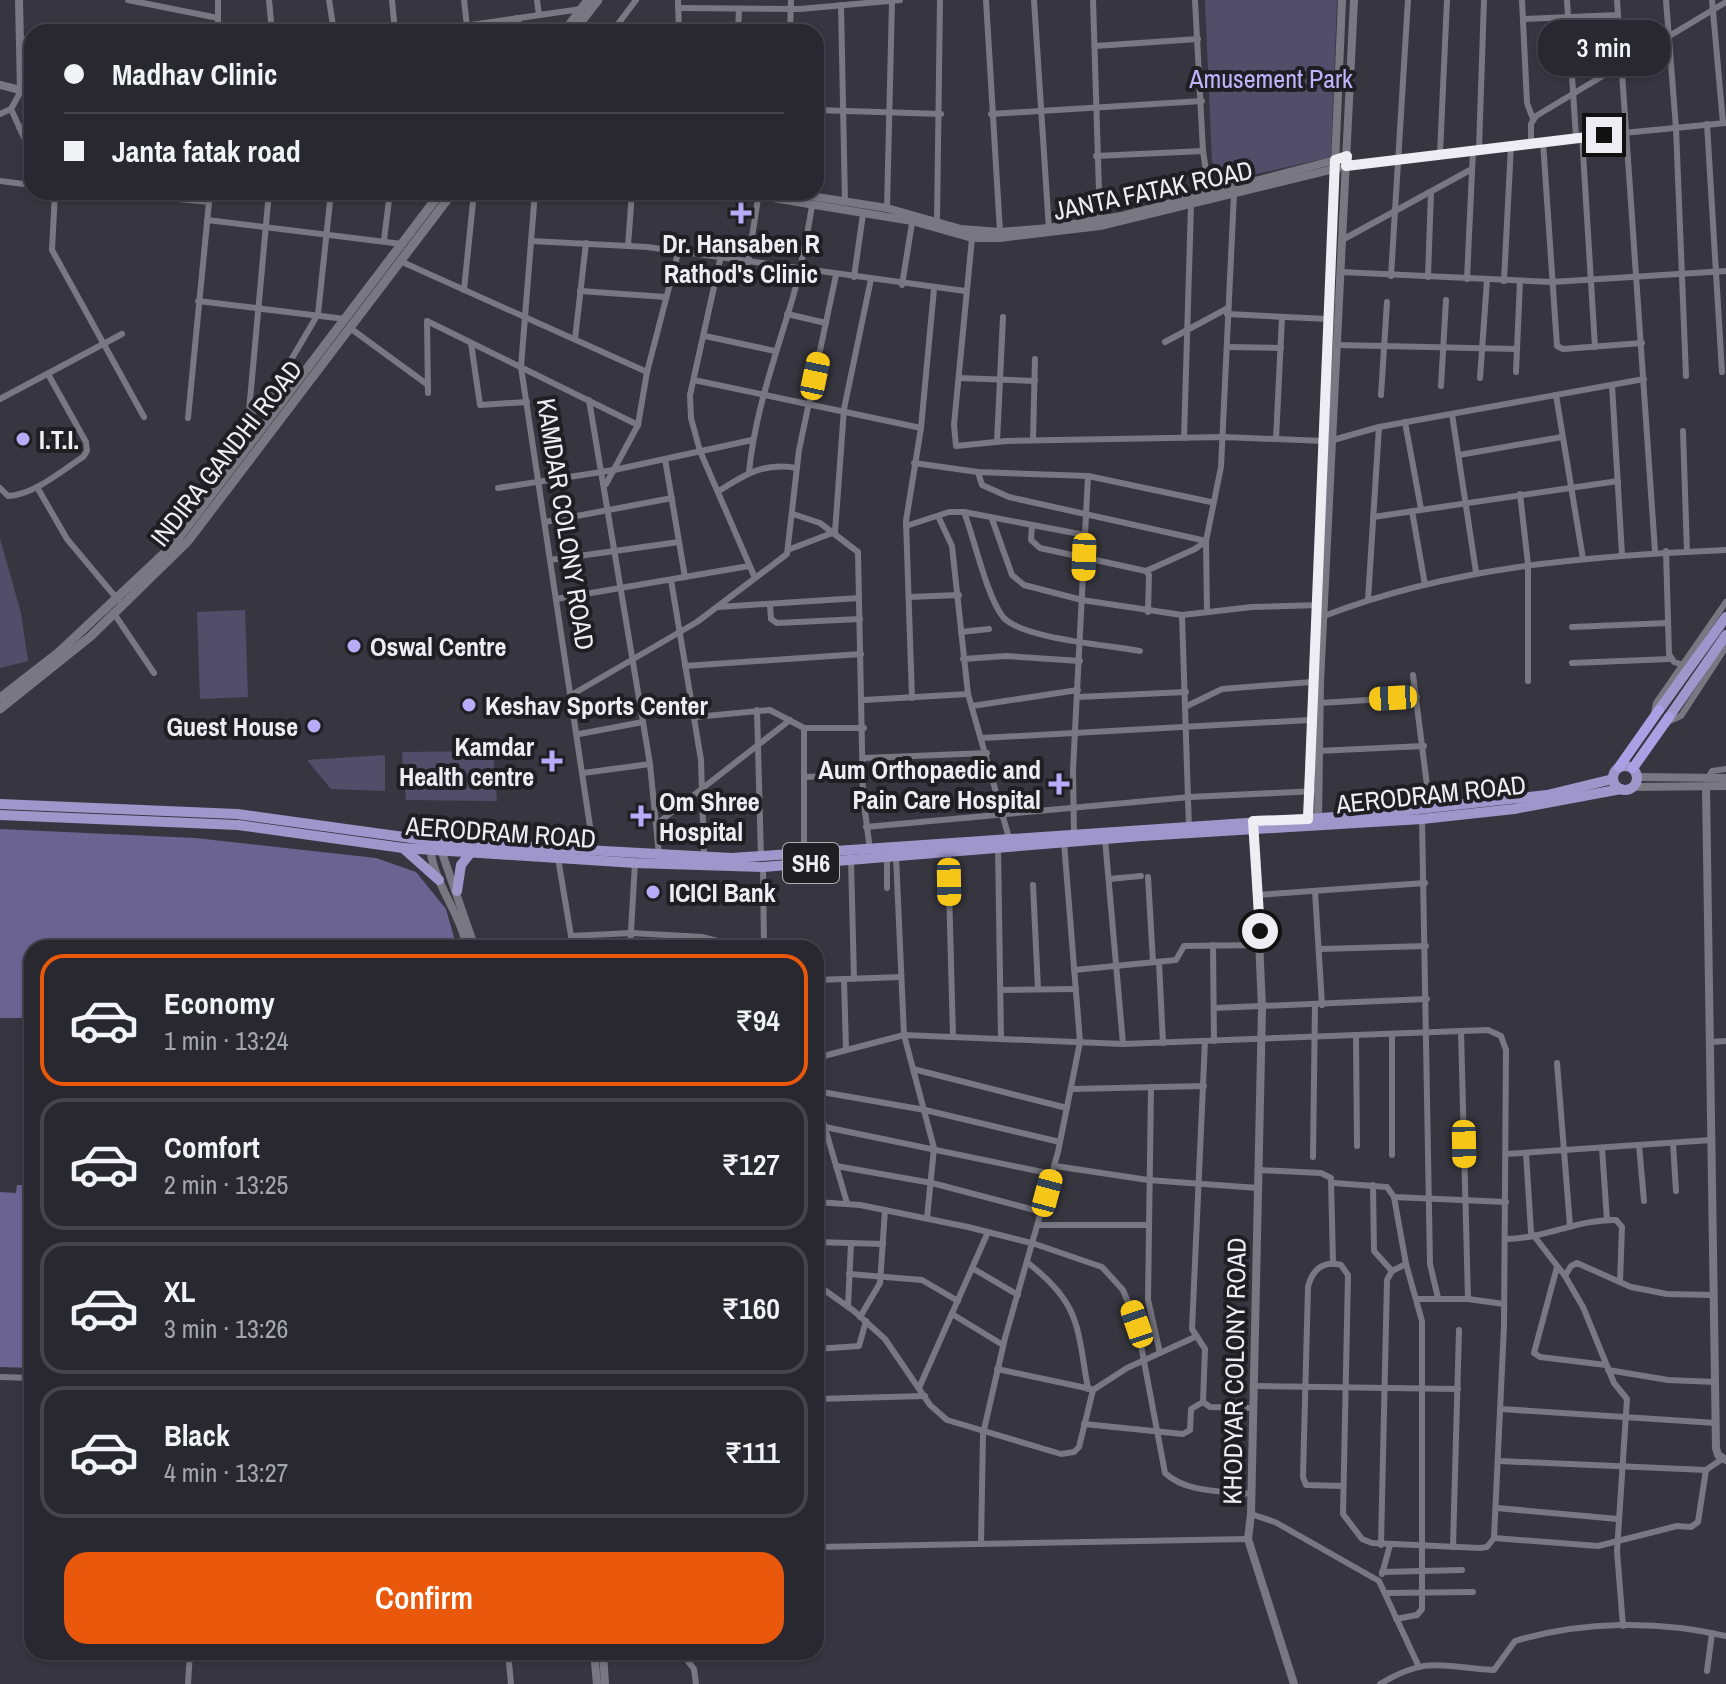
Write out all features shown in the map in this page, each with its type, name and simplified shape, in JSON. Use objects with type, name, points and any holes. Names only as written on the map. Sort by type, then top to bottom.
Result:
[{"type":"highway","points":[[1619,767],[1662,717]]},
{"type":"highway","points":[[1635,777],[1662,717]]},
{"type":"main road","points":[[571,24],[589,4]]},
{"type":"main road","points":[[578,24],[589,4]]},
{"type":"main road","name":"INDIRA GANDHI ROAD","points":[[0,709],[54,669],[115,615],[188,541],[435,200]]},
{"type":"main road","name":"INDIRA GANDHI ROAD","points":[[0,698],[118,600],[182,534],[447,200]]},
{"type":"main road","points":[[1662,717],[1726,617]]},
{"type":"main road","points":[[1662,717],[1726,635]]},
{"type":"main road","points":[[1621,789],[1613,779],[1619,767],[1635,777]]},
{"type":"main road","name":"SH6","points":[[1621,789],[1635,777]]},
{"type":"main road","name":"AERODRAM ROAD","points":[[1313,823],[1547,795],[1613,779]]},
{"type":"main road","name":"AERODRAM ROAD","points":[[0,815],[238,825],[403,848],[435,846],[594,856],[635,863],[762,862],[851,860],[1189,829],[1422,819],[1514,809],[1621,789]]},
{"type":"main road","name":"AERODRAM ROAD","points":[[0,804],[237,814],[435,846],[558,858],[659,855],[762,862],[804,855],[1009,838],[1105,839],[1189,829]]},
{"type":"main road","points":[[403,848],[439,880]]},
{"type":"main road","points":[[457,891],[461,865],[472,851]]},
{"type":"street","points":[[19,0],[19,38],[24,77]]},
{"type":"street","points":[[128,0],[218,18]]},
{"type":"street","points":[[218,0],[218,24]]},
{"type":"street","points":[[269,0],[271,24]]},
{"type":"street","points":[[329,0],[333,24]]},
{"type":"street","points":[[392,0],[394,24]]},
{"type":"street","points":[[464,0],[467,24]]},
{"type":"street","points":[[537,0],[539,15]]},
{"type":"street","points":[[618,24],[636,0]]},
{"type":"street","points":[[790,24],[791,0]]},
{"type":"street","points":[[679,24],[678,4],[791,9],[900,0]]},
{"type":"street","points":[[937,221],[941,114],[940,0]]},
{"type":"street","points":[[986,0],[1000,232]]},
{"type":"street","points":[[824,200],[887,208],[913,218],[937,221],[961,229],[1049,231],[1034,0]]},
{"type":"street","points":[[1093,0],[1100,223],[1334,164]]},
{"type":"street","points":[[1195,0],[1203,151],[1210,196]]},
{"type":"street","points":[[1328,440],[1328,319],[1342,0]]},
{"type":"street","points":[[1313,823],[1310,720],[1337,345],[1354,0]]},
{"type":"street","points":[[1391,276],[1408,0]]},
{"type":"street","points":[[1440,154],[1447,0]]},
{"type":"street","points":[[1467,279],[1484,0]]},
{"type":"street","points":[[1522,0],[1527,103],[1533,119],[1531,142]]},
{"type":"street","points":[[1567,0],[1595,347]]},
{"type":"street","points":[[1617,0],[1655,551]]},
{"type":"street","points":[[1666,0],[1676,128],[1686,376]]},
{"type":"street","points":[[1712,0],[1724,123]]},
{"type":"street","points":[[887,208],[892,1]]},
{"type":"street","points":[[1533,119],[1726,2]]},
{"type":"street","points":[[844,3],[841,111],[845,202]]},
{"type":"street","points":[[480,24],[589,4]]},
{"type":"street","points":[[738,24],[739,9]]},
{"type":"street","points":[[1524,19],[1618,15]]},
{"type":"street","points":[[517,18],[519,24]]},
{"type":"street","points":[[19,38],[24,39]]},
{"type":"street","points":[[1095,46],[1198,39]]},
{"type":"street","points":[[0,85],[24,91]]},
{"type":"street","points":[[0,114],[11,109],[24,94]]},
{"type":"street","points":[[991,114],[1202,101]]},
{"type":"street","points":[[11,109],[24,138]]},
{"type":"street","points":[[824,110],[941,114]]},
{"type":"street","name":"JANTA FATAK ROAD","points":[[797,200],[812,206],[863,214],[913,218],[972,238],[1049,231],[1191,205],[1210,196],[1234,194],[1346,161],[1440,154],[1724,123]]},
{"type":"street","points":[[1707,124],[1722,372]]},
{"type":"street","points":[[19,127],[24,127]]},
{"type":"street","points":[[1543,142],[1557,346],[1563,349],[1642,343]]},
{"type":"street","points":[[1504,281],[1511,145]]},
{"type":"street","points":[[1096,156],[1203,151]]},
{"type":"street","points":[[1342,240],[1472,169]]},
{"type":"street","points":[[0,181],[24,184]]},
{"type":"street","points":[[1428,277],[1431,192]]},
{"type":"street","points":[[1207,612],[1206,541],[1211,502],[1221,467],[1234,194]]},
{"type":"street","points":[[55,200],[52,250],[144,417]]},
{"type":"street","points":[[188,200],[209,202],[188,418]]},
{"type":"street","points":[[268,200],[249,411],[253,412],[261,411],[318,314],[330,200]]},
{"type":"street","points":[[384,240],[389,200]]},
{"type":"street","points":[[464,290],[473,200]]},
{"type":"street","name":"KAMDAR COLONY ROAD","points":[[534,200],[521,367],[579,734],[594,856]]},
{"type":"street","points":[[628,246],[631,200]]},
{"type":"street","points":[[748,263],[758,200]]},
{"type":"street","points":[[1184,438],[1191,205]]},
{"type":"street","points":[[749,472],[752,440],[799,270],[812,206]]},
{"type":"street","points":[[854,277],[863,214]]},
{"type":"street","points":[[902,285],[913,218]]},
{"type":"street","points":[[207,220],[326,232],[402,244]]},
{"type":"street","points":[[972,238],[954,443],[1223,437],[1328,440],[1379,427],[1644,379]]},
{"type":"street","points":[[531,241],[628,246],[965,291]]},
{"type":"street","points":[[575,339],[586,243]]},
{"type":"street","points":[[605,485],[638,425],[647,372],[678,253]]},
{"type":"street","points":[[720,260],[690,406],[700,451],[755,578]]},
{"type":"street","points":[[400,261],[647,372]]},
{"type":"street","points":[[1341,272],[1552,282],[1726,271]]},
{"type":"street","points":[[573,694],[719,607],[781,561],[790,549],[797,468],[836,275]]},
{"type":"street","points":[[835,532],[844,409],[871,279]]},
{"type":"street","points":[[1480,378],[1487,280]]},
{"type":"street","points":[[1516,372],[1520,281]]},
{"type":"street","points":[[912,698],[906,526],[921,428],[934,289]]},
{"type":"street","points":[[580,291],[666,297]]},
{"type":"street","points":[[1441,386],[1446,300]]},
{"type":"street","points":[[198,301],[318,314],[348,323],[428,385]]},
{"type":"street","points":[[1381,395],[1387,302]]},
{"type":"street","points":[[1165,342],[1227,311],[1328,319]]},
{"type":"street","points":[[787,314],[826,323]]},
{"type":"street","points":[[997,442],[1003,317]]},
{"type":"street","points":[[1276,439],[1282,317]]},
{"type":"street","points":[[428,393],[427,321],[638,425]]},
{"type":"street","points":[[0,399],[122,334]]},
{"type":"street","points":[[705,336],[775,351]]},
{"type":"street","points":[[471,343],[480,405],[527,402]]},
{"type":"street","points":[[1337,345],[1517,349]]},
{"type":"street","points":[[1227,347],[1281,348]]},
{"type":"street","points":[[1033,440],[1035,359]]},
{"type":"street","points":[[0,488],[8,496],[14,496],[37,487],[83,457],[87,451],[86,442],[48,374]]},
{"type":"street","points":[[959,378],[1035,381]]},
{"type":"street","points":[[694,380],[844,409],[921,428]]},
{"type":"street","points":[[1612,385],[1622,555]]},
{"type":"street","points":[[1556,395],[1583,559]]},
{"type":"street","points":[[589,400],[650,764],[659,855]]},
{"type":"street","points":[[1452,414],[1476,572]]},
{"type":"street","points":[[1405,422],[1421,509]]},
{"type":"street","points":[[1368,600],[1379,427]]},
{"type":"street","points":[[1683,431],[1687,552]]},
{"type":"street","points":[[1459,455],[1562,437]]},
{"type":"street","points":[[498,488],[614,470],[752,440]]},
{"type":"street","points":[[665,459],[685,577]]},
{"type":"street","points":[[914,463],[978,472],[1088,476],[1211,502]]},
{"type":"street","points":[[719,491],[749,472],[776,465],[797,468]]},
{"type":"street","points":[[978,472],[982,485],[989,490],[1085,517],[1206,541]]},
{"type":"street","points":[[981,1544],[983,1434],[1003,1345],[1035,1244],[1055,1166],[1080,1042],[1074,970],[1070,839],[1088,476]]},
{"type":"street","points":[[1373,517],[1618,481]]},
{"type":"street","points":[[37,487],[67,539],[118,600]]},
{"type":"street","points":[[1520,494],[1528,564],[1528,681]]},
{"type":"street","points":[[545,522],[672,498]]},
{"type":"street","points":[[1412,511],[1425,585]]},
{"type":"street","points":[[906,526],[964,512],[1085,535]]},
{"type":"street","points":[[964,512],[1002,616],[1029,630],[1140,651]]},
{"type":"street","points":[[793,514],[813,519],[835,532],[858,552],[866,827],[870,850]]},
{"type":"street","points":[[938,516],[952,546],[968,694],[1009,838]]},
{"type":"street","points":[[992,519],[1012,575],[1019,583],[1082,600],[1182,615],[1320,605]]},
{"type":"street","points":[[1032,526],[1034,545],[1146,571],[1206,541]]},
{"type":"street","points":[[790,549],[835,532]]},
{"type":"street","points":[[550,560],[679,542]]},
{"type":"street","points":[[1324,616],[1368,600],[1476,572],[1655,551],[1726,550]]},
{"type":"street","points":[[1666,551],[1670,659]]},
{"type":"street","points":[[556,599],[749,566]]},
{"type":"street","points":[[1146,571],[1149,575],[1148,612]]},
{"type":"street","points":[[671,580],[695,717],[703,787],[704,858]]},
{"type":"street","points":[[909,597],[959,595]]},
{"type":"street","points":[[719,607],[859,598]]},
{"type":"street","points":[[1726,602],[1656,703],[1662,717],[1681,716],[1726,647]]},
{"type":"street","points":[[1312,792],[1324,616],[1320,605]]},
{"type":"street","points":[[770,606],[771,619],[777,623],[860,619]]},
{"type":"street","points":[[115,615],[154,673]]},
{"type":"street","points":[[1182,615],[1189,829]]},
{"type":"street","points":[[1572,627],[1668,623]]},
{"type":"street","points":[[961,632],[989,629]]},
{"type":"street","points":[[685,666],[861,654]]},
{"type":"street","points":[[963,659],[1006,656],[1080,661]]},
{"type":"street","points":[[1572,663],[1670,659],[1683,665]]},
{"type":"street","points":[[1413,675],[1430,809]]},
{"type":"street","points":[[1187,706],[1222,689],[1312,682]]},
{"type":"street","points":[[972,706],[1078,694],[1186,692]]},
{"type":"street","points":[[864,700],[968,694]]},
{"type":"street","points":[[1320,703],[1417,697]]},
{"type":"street","points":[[695,717],[757,710],[778,712],[804,728],[864,728]]},
{"type":"street","points":[[757,710],[764,940]]},
{"type":"street","points":[[658,823],[790,720]]},
{"type":"street","points":[[982,738],[1310,720]]},
{"type":"street","points":[[579,734],[643,722]]},
{"type":"street","points":[[804,728],[804,855]]},
{"type":"street","points":[[1317,751],[1424,746]]},
{"type":"street","points":[[864,758],[987,753]]},
{"type":"street","points":[[583,773],[650,764]]},
{"type":"street","points":[[1499,1461],[1706,1470],[1724,1460],[1716,1448],[1707,783],[1712,771],[1726,769]]},
{"type":"street","points":[[804,777],[864,775]]},
{"type":"street","points":[[1635,777],[1726,786]]},
{"type":"street","points":[[1707,783],[1726,778]]},
{"type":"street","points":[[866,827],[1190,797],[1312,792]]},
{"type":"street","points":[[1422,819],[1430,1271],[1438,1298]]},
{"type":"street","name":"KHODYAR COLONY ROAD","points":[[824,1547],[1248,1539],[1262,1008],[1254,826]]},
{"type":"street","points":[[1105,839],[1123,1044]]},
{"type":"street","points":[[435,846],[439,880],[459,918],[465,940]]},
{"type":"street","points":[[435,846],[457,891],[472,940]]},
{"type":"street","points":[[998,847],[1001,1039]]},
{"type":"street","points":[[948,851],[953,1037]]},
{"type":"street","points":[[887,888],[891,856]]},
{"type":"street","points":[[891,856],[904,1035],[934,1148],[927,1218]]},
{"type":"street","points":[[558,858],[572,940]]},
{"type":"street","points":[[851,860],[854,979]]},
{"type":"street","points":[[631,940],[635,863]]},
{"type":"street","points":[[1109,879],[1145,876],[1163,1043]]},
{"type":"street","points":[[1257,895],[1425,883]]},
{"type":"street","points":[[1033,885],[1038,989]]},
{"type":"street","points":[[1313,1157],[1320,949],[1315,891]]},
{"type":"street","points":[[571,936],[631,933],[708,940]]},
{"type":"street","points":[[687,936],[687,940]]},
{"type":"street","points":[[1213,945],[1214,1041]]},
{"type":"street","points":[[1074,970],[1176,960],[1184,946],[1261,945]]},
{"type":"street","points":[[1320,949],[1426,946]]},
{"type":"street","points":[[824,980],[901,977]]},
{"type":"street","points":[[844,979],[846,1050]]},
{"type":"street","points":[[1001,990],[1076,989]]},
{"type":"street","points":[[1214,1008],[1427,999]]},
{"type":"street","points":[[824,1056],[904,1035],[1123,1044],[1488,1030],[1501,1036],[1505,1043],[1506,1202],[1494,1538],[1487,1547],[1381,1545],[1362,1539],[1346,1519],[1343,1486],[1348,1275],[1346,1269],[1333,1263],[1320,1265],[1308,1287],[1304,1483],[1343,1486]]},
{"type":"street","points":[[1461,1031],[1468,1299]]},
{"type":"street","points":[[1392,1035],[1392,1155]]},
{"type":"street","points":[[1356,1036],[1357,1146]]},
{"type":"street","points":[[1203,1402],[1205,1349],[1192,1329],[1205,1041]]},
{"type":"street","points":[[1710,1042],[1726,1041]]},
{"type":"street","points":[[1557,1063],[1570,1226]]},
{"type":"street","points":[[913,1069],[1067,1108]]},
{"type":"street","points":[[1071,1089],[1204,1086]]},
{"type":"street","points":[[1151,1087],[1148,1300],[1160,1353]]},
{"type":"street","points":[[824,1095],[925,1110],[1060,1142]]},
{"type":"street","points":[[824,1123],[847,1203]]},
{"type":"street","points":[[825,1127],[1052,1174]]},
{"type":"street","points":[[1506,1154],[1711,1140]]},
{"type":"street","points":[[1673,1143],[1676,1191]]},
{"type":"street","points":[[1639,1145],[1644,1201]]},
{"type":"street","points":[[1602,1148],[1607,1220]]},
{"type":"street","points":[[1526,1153],[1534,1238],[1565,1276],[1583,1307],[1614,1383],[1626,1393],[1627,1418],[1618,1519],[1623,1626]]},
{"type":"street","points":[[836,1166],[932,1183],[1042,1212]]},
{"type":"street","points":[[1055,1166],[1148,1180],[1258,1188]]},
{"type":"street","points":[[1259,1170],[1327,1174],[1334,1183],[1333,1263]]},
{"type":"street","points":[[1334,1183],[1387,1187],[1394,1197],[1406,1264],[1418,1299],[1424,1388],[1422,1592],[1420,1613],[1396,1619]]},
{"type":"street","points":[[1373,1185],[1374,1251],[1392,1271]]},
{"type":"street","points":[[1394,1197],[1506,1202]]},
{"type":"street","points":[[824,1202],[847,1203],[988,1232],[1088,1260],[1102,1267],[1115,1280],[1130,1304],[1146,1359],[1160,1434],[1160,1462],[1171,1479],[1195,1487],[1250,1494]]},
{"type":"street","points":[[824,1349],[849,1350],[859,1346],[863,1319],[882,1275],[885,1210]]},
{"type":"street","points":[[1505,1239],[1534,1238],[1570,1226],[1616,1220],[1622,1227],[1620,1282]]},
{"type":"street","points":[[1039,1225],[1148,1225]]},
{"type":"street","points":[[919,1388],[988,1232]]},
{"type":"street","points":[[824,1242],[883,1244]]},
{"type":"street","points":[[848,1307],[851,1243]]},
{"type":"street","points":[[824,1290],[885,1339],[925,1396],[947,1420],[983,1434],[1067,1454],[1079,1447],[1090,1389],[1075,1322],[1064,1294],[1028,1263]]},
{"type":"street","points":[[1565,1276],[1577,1263],[1620,1282],[1667,1294],[1714,1295]]},
{"type":"street","points":[[1381,1545],[1387,1280],[1392,1271],[1406,1264]]},
{"type":"street","points":[[1557,1267],[1534,1353],[1540,1357],[1668,1380],[1715,1382]]},
{"type":"street","points":[[972,1268],[1018,1295]]},
{"type":"street","points":[[849,1274],[928,1282],[958,1301]]},
{"type":"street","points":[[1418,1299],[1468,1299],[1504,1304]]},
{"type":"street","points":[[952,1314],[1003,1345]]},
{"type":"street","points":[[1453,1547],[1459,1330]]},
{"type":"street","points":[[997,1369],[1090,1389],[1195,1337]]},
{"type":"street","points":[[0,1377],[24,1378]]},
{"type":"street","points":[[1253,1386],[1458,1389]]},
{"type":"street","points":[[824,1399],[925,1396]]},
{"type":"street","points":[[1203,1402],[1210,1407],[1252,1408]]},
{"type":"street","points":[[1084,1424],[1160,1434],[1188,1433],[1191,1409],[1203,1402]]},
{"type":"street","points":[[1501,1409],[1716,1423]]},
{"type":"street","points":[[1494,1538],[1598,1546],[1677,1526],[1695,1525],[1706,1470]]},
{"type":"street","points":[[1497,1508],[1618,1519]]},
{"type":"street","points":[[1251,1514],[1275,1522],[1379,1581],[1419,1667]]},
{"type":"street","points":[[1248,1539],[1294,1684]]},
{"type":"street","points":[[1379,1581],[1390,1545]]},
{"type":"street","points":[[1382,1572],[1462,1570]]},
{"type":"street","points":[[1386,1593],[1473,1592]]},
{"type":"street","points":[[1380,1684],[1419,1667],[1450,1664],[1494,1670],[1515,1641],[1623,1626],[1677,1626],[1726,1636]]},
{"type":"street","points":[[1707,1671],[1712,1633]]},
{"type":"street","points":[[188,1684],[190,1660]]},
{"type":"street","points":[[509,1660],[511,1684]]},
{"type":"street","points":[[595,1660],[597,1684]]},
{"type":"street","points":[[604,1660],[605,1684]]},
{"type":"street","points":[[687,1660],[694,1669],[696,1684]]},
{"type":"green space","name":"Amusement Park","points":[[1205,0],[1337,0],[1331,157],[1230,180],[1212,162]]},
{"type":"green space","points":[[0,539],[21,613],[28,661],[0,668]]},
{"type":"green space","points":[[245,610],[248,697],[200,699],[197,612]]},
{"type":"green space","points":[[493,751],[497,801],[406,800],[402,752]]},
{"type":"green space","points":[[385,755],[385,791],[331,789],[307,760]]},
{"type":"shaded area","points":[[0,829],[195,838],[376,858],[416,872],[446,909],[455,940],[24,940],[24,1018],[0,1018]]},
{"type":"shaded area","points":[[17,1185],[24,1185],[24,1368],[0,1367],[0,1192],[16,1193]]},
{"type":"place","name":"Dr. Hansaben R Rathod's Clinic","points":[[741,213]]},
{"type":"place","name":"I.T.I.","points":[[23,439]]},
{"type":"place","name":"Oswal Centre","points":[[354,646]]},
{"type":"place","name":"Keshav Sports Center","points":[[469,705]]},
{"type":"place","name":"Guest House","points":[[314,726]]},
{"type":"place","name":"Kamdar Health centre","points":[[552,761]]},
{"type":"place","name":"Aum Orthopaedic and Pain Care Hospital","points":[[1059,784]]},
{"type":"place","name":"Om Shree Hospital","points":[[641,816]]},
{"type":"place","name":"ICICI Bank","points":[[653,892]]},
{"type":"route","points":[[1260,931],[1253,821],[1308,819],[1335,160],[1347,156],[1346,166],[1398,157],[1604,135]]}]
